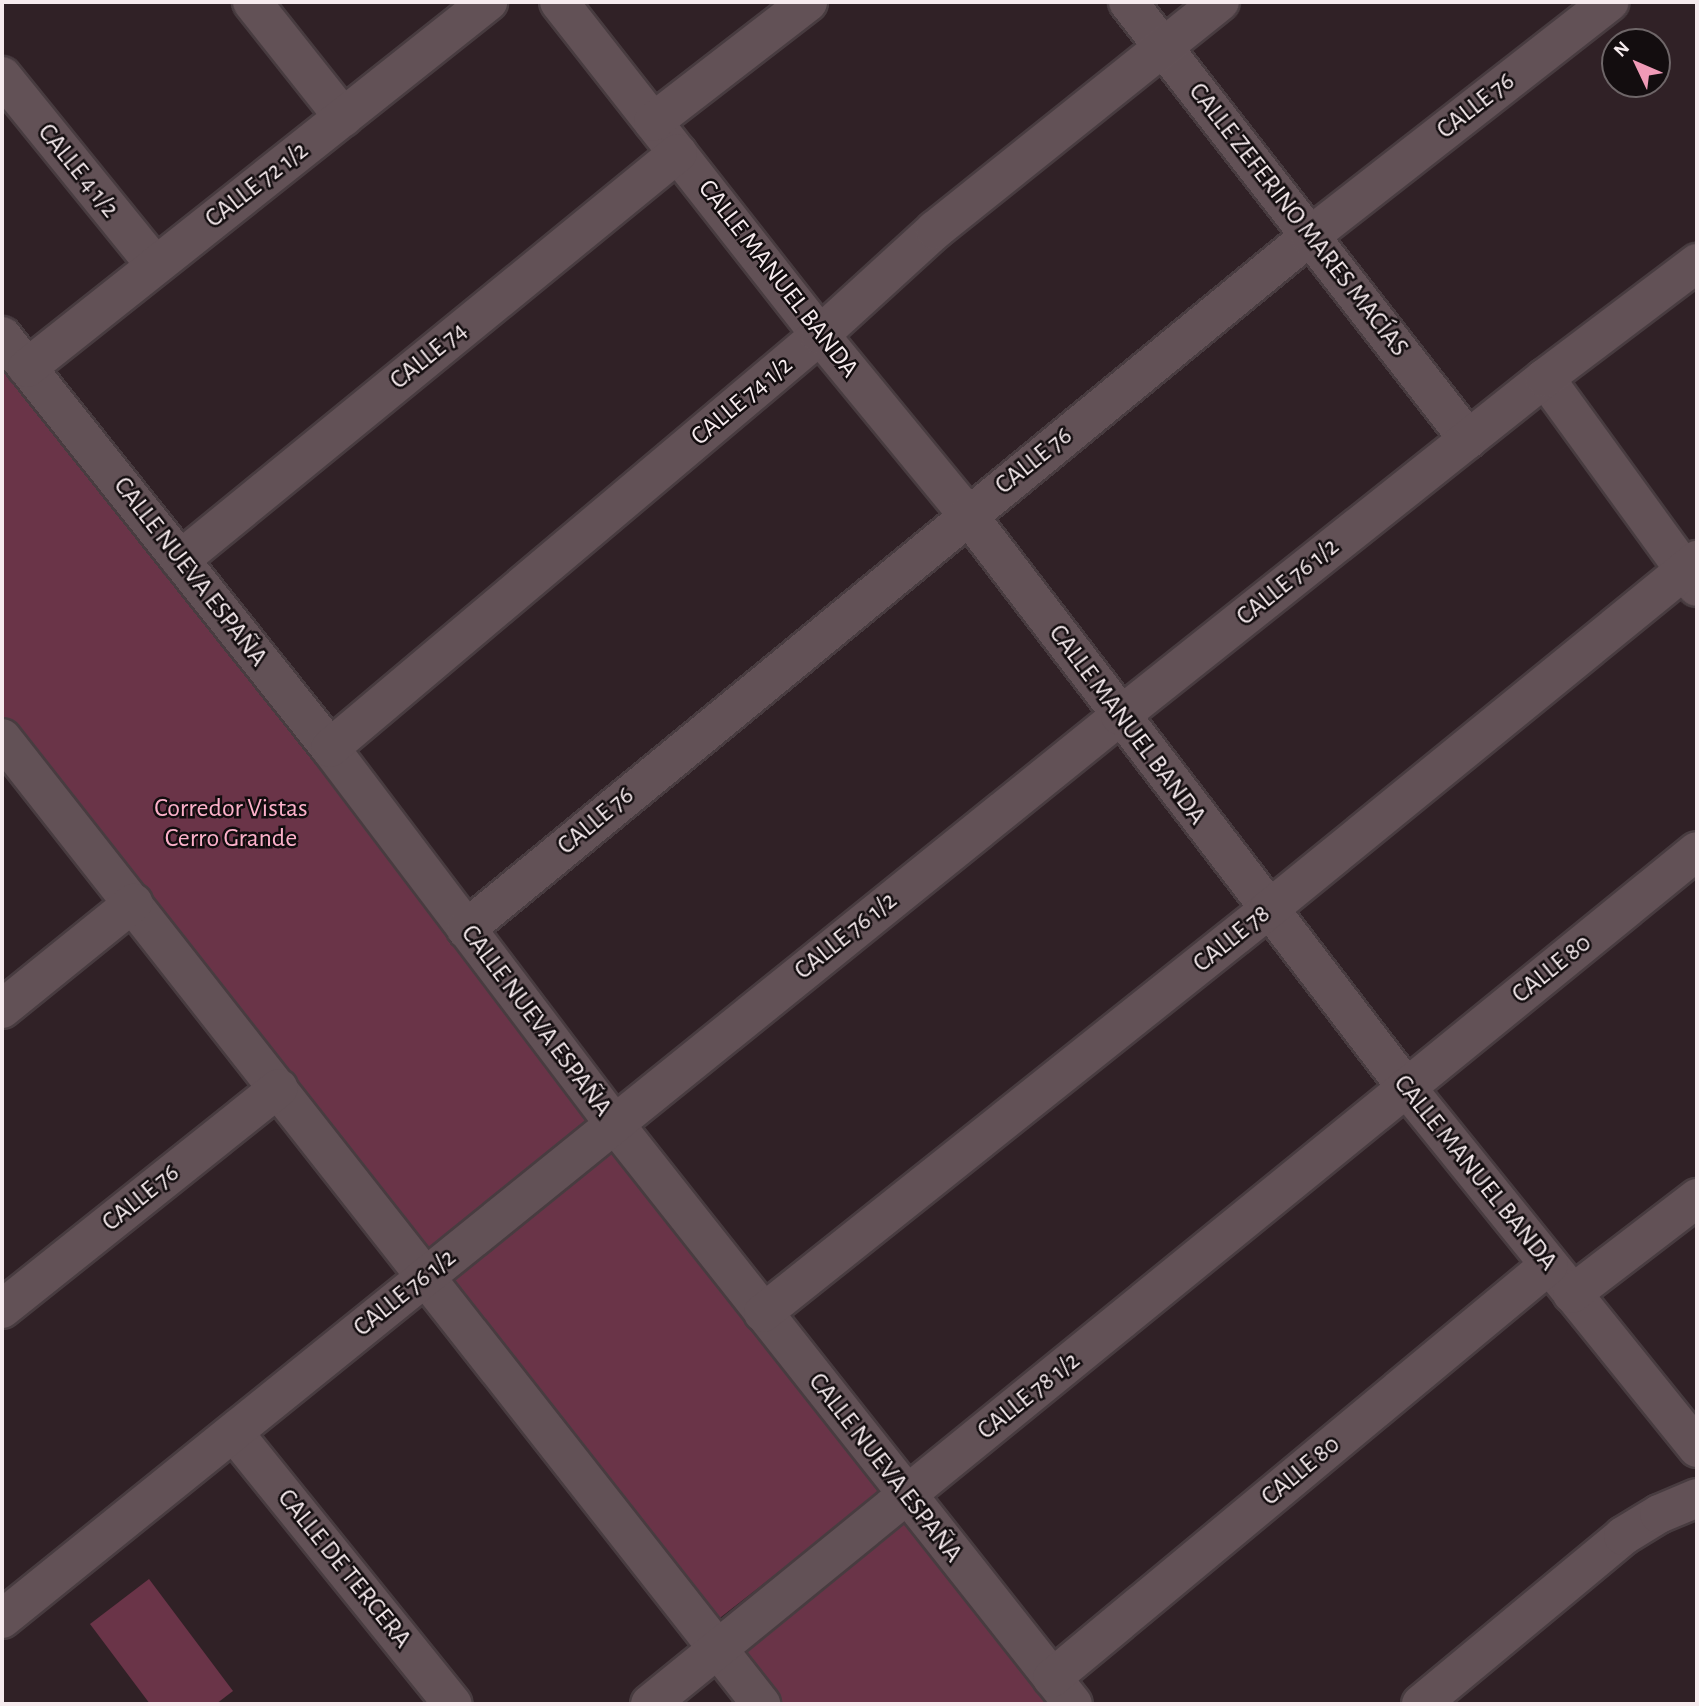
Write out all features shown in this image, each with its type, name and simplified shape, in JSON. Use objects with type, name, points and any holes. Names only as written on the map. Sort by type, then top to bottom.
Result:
[{"type":"street","points":[[252,2],[343,117]]},
{"type":"street","name":"CALLE 72 1/2","points":[[27,368],[488,2]]},
{"type":"street","name":"CALLE MANUEL BANDA","points":[[559,2],[820,335],[968,515],[1406,1087],[1697,1448]]},
{"type":"street","points":[[653,122],[808,2]]},
{"type":"street","name":"CALLE ZEFERINO MARES MACÍAS","points":[[1128,2],[1468,439]]},
{"type":"street","name":"CALLE 74 1/2","points":[[330,748],[820,335],[945,222],[1220,2]]},
{"type":"street","name":"CALLE 76","points":[[466,929],[1310,236],[1609,2]]},
{"type":"street","name":"CALLE 4 1/2","points":[[2,76],[155,265]]},
{"type":"street","name":"CALLE 74","points":[[180,560],[678,153]]},
{"type":"street","name":"CALLE 76 1/2","points":[[2,1619],[1120,716],[1545,377],[1697,263]]},
{"type":"street","name":"CALLE NUEVA ESPAÑA","points":[[2,336],[330,748],[614,1123],[906,1496],[1063,1691]]},
{"type":"street","points":[[1545,377],[1693,572]]},
{"type":"street","name":"CALLE 78","points":[[762,1313],[1693,572]]},
{"type":"street","points":[[2,738],[761,1704]]},
{"type":"street","name":"CALLE 80","points":[[1406,1087],[1697,851]]},
{"type":"street","points":[[2,1009],[133,903]]},
{"type":"street","name":"CALLE 78 1/2","points":[[650,1704],[1406,1087]]},
{"type":"street","name":"CALLE 76","points":[[2,1309],[279,1088]]},
{"type":"street","name":"CALLE 80","points":[[1063,1691],[1560,1279],[1697,1198]]},
{"type":"street","name":"CALLE DE TERCERA","points":[[234,1433],[453,1704]]},
{"type":"street","points":[[1437,1699],[1623,1536],[1659,1514],[1697,1498]]},
{"type":"green space","name":"Corredor Vistas Cerro Grande","points":[[2,343],[599,1115],[422,1259],[2,721]]},
{"type":"green space","points":[[612,1135],[887,1487],[710,1626],[435,1274]]},
{"type":"green space","points":[[888,1495],[1068,1704],[781,1704],[727,1629]]},
{"type":"green space","points":[[149,1579],[233,1691],[216,1704],[150,1704],[90,1624]]}]
